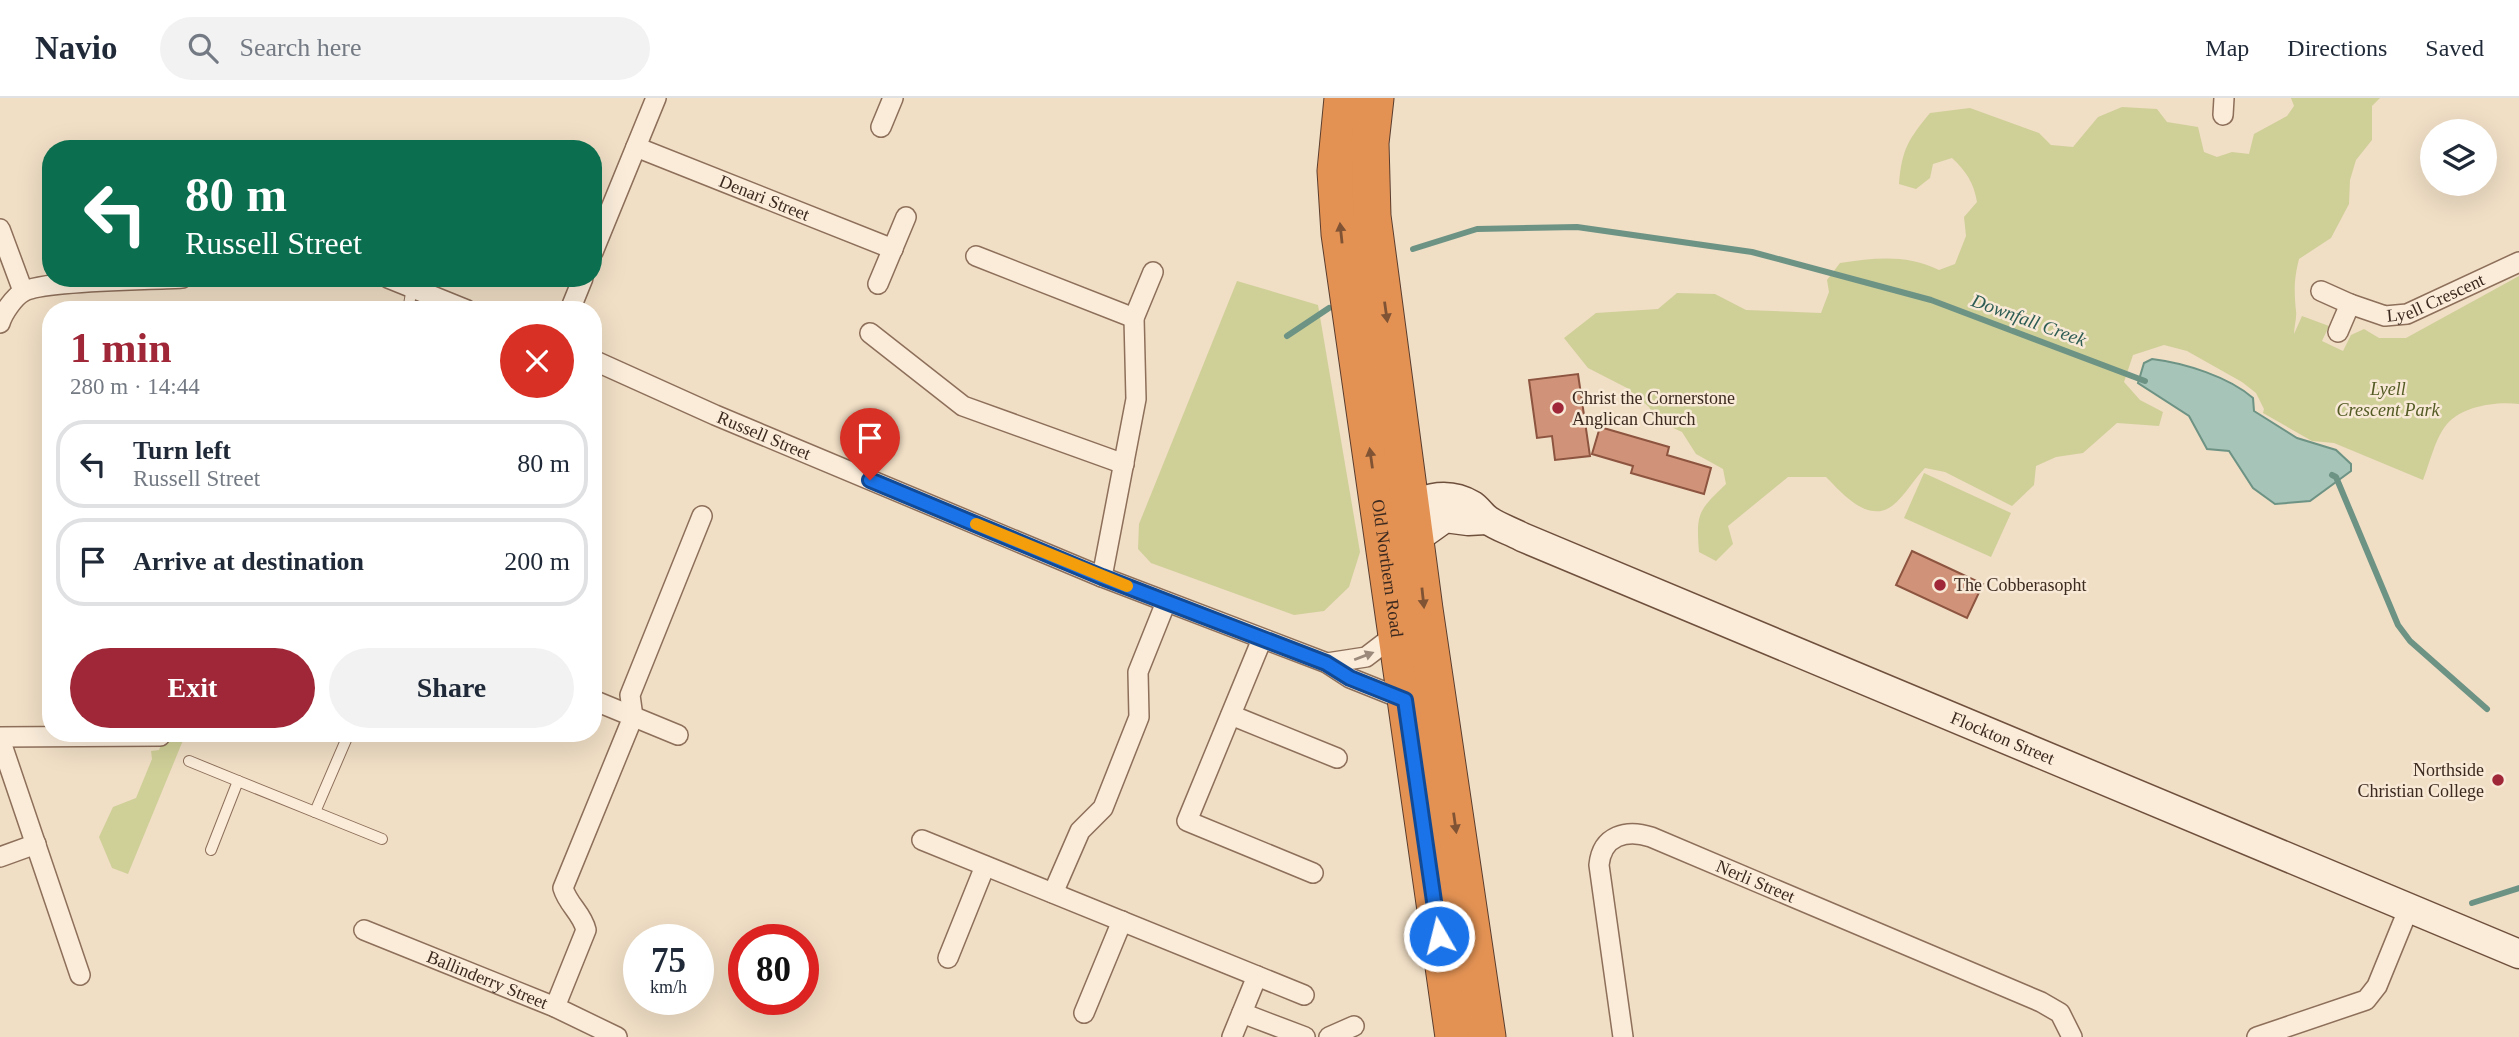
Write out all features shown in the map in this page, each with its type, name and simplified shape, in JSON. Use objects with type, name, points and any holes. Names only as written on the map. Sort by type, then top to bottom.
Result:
[{"type":"highway","name":"Old Northern Road","points":[[1343,98],[1336,171],[1340,234],[1404,531],[1487,1037]]},
{"type":"highway","name":"Old Northern Road","points":[[1376,98],[1370,143],[1372,216],[1404,531],[1396,634],[1454,1037]]},
{"type":"street","points":[[602,231],[656,98]]},
{"type":"street","points":[[881,127],[893,98]]},
{"type":"street","name":"Denari Street","points":[[636,147],[893,249]]},
{"type":"street","points":[[878,284],[906,217]]},
{"type":"street","points":[[0,229],[23,291]]},
{"type":"street","points":[[975,256],[1133,318]]},
{"type":"street","name":"Lyell Crescent","points":[[2321,291],[2385,316],[2407,314],[2519,262]]},
{"type":"street","points":[[1102,577],[1136,398],[1133,318],[1153,272]]},
{"type":"street","points":[[0,323],[3,314],[23,291],[44,287]]},
{"type":"street","points":[[412,288],[444,301]]},
{"type":"street","points":[[2338,332],[2350,304]]},
{"type":"street","points":[[870,333],[963,405],[1124,464]]},
{"type":"street","name":"Russell Street","points":[[602,364],[715,415],[1102,577],[1326,663],[1350,678],[1405,700]]},
{"type":"street","name":"Flockton Street","points":[[1404,531],[1427,499],[1451,497],[1473,505],[1486,520],[2408,910],[2519,954]]},
{"type":"street","points":[[555,1007],[586,930],[583,919],[566,900],[563,888],[633,717],[629,695],[702,516]]},
{"type":"street","points":[[1054,894],[1080,831],[1103,808],[1139,717],[1138,672],[1166,602]]},
{"type":"street","name":"Russell Street","points":[[1326,663],[1366,657],[1396,634]]},
{"type":"street","points":[[1262,639],[1187,821],[1313,873]]},
{"type":"street","points":[[602,705],[678,735]]},
{"type":"street","points":[[1230,715],[1337,758]]},
{"type":"street","points":[[42,737],[0,738],[80,975]]},
{"type":"street","name":"Nerli Street","points":[[1623,1037],[1599,865],[1605,847],[1620,834],[1629,832],[1651,837],[2041,1002],[2060,1013],[2072,1037]]},
{"type":"street","points":[[922,840],[1304,995]]},
{"type":"street","points":[[0,857],[36,844]]},
{"type":"street","points":[[948,958],[985,866]]},
{"type":"street","points":[[2258,1037],[2282,1033],[2366,1000],[2376,986],[2408,910]]},
{"type":"street","points":[[1084,1013],[1122,921]]},
{"type":"street","name":"Ballinderry Street","points":[[364,930],[555,1007],[609,1035]]},
{"type":"street","points":[[1232,1037],[1257,976]]},
{"type":"street","points":[[1242,1013],[1305,1037]]},
{"type":"street","points":[[1329,1037],[1354,1026]]},
{"type":"lane","points":[[410,301],[412,288]]},
{"type":"lane","points":[[315,812],[344,742]]},
{"type":"lane","points":[[189,761],[382,839]]},
{"type":"lane","points":[[211,850],[238,781]]},
{"type":"green space","name":"Lyell Crescent Park","points":[[2291,98],[2380,98],[2372,106],[2372,140],[2356,160],[2350,180],[2349,204],[2331,238],[2299,259],[2295,285],[2294,334],[2302,316],[2329,326],[2322,341],[2343,351],[2351,335],[2364,329],[2379,338],[2406,338],[2519,276],[2519,404],[2480,406],[2453,418],[2439,436],[2423,480],[2334,443],[2312,441],[2263,413],[2264,409],[2256,393],[2242,382],[2187,351],[2164,345],[2133,355],[2124,382],[2140,400],[2163,412],[2159,426],[2117,423],[2083,453],[2056,457],[2036,466],[2034,485],[2012,506],[1945,472],[1925,468],[1901,498],[1883,511],[1865,509],[1856,504],[1826,477],[1788,477],[1728,526],[1733,544],[1716,561],[1699,552],[1698,529],[1704,507],[1726,484],[1723,469],[1696,454],[1682,432],[1656,420],[1649,407],[1627,388],[1588,368],[1564,338],[1596,313],[1658,309],[1677,293],[1715,294],[1746,310],[1821,313],[1829,292],[1827,280],[1840,263],[1902,259],[1939,270],[1955,264],[1966,236],[1964,217],[1977,202],[1974,189],[1965,173],[1952,158],[1933,164],[1930,178],[1916,189],[1899,184],[1907,146],[1930,113],[1970,108],[2039,133],[2051,145],[2073,147],[2098,117],[2122,107],[2157,109],[2167,122],[2198,127],[2204,152],[2217,157],[2232,152],[2249,154],[2254,134],[2287,116],[2294,106]]},
{"type":"green space","points":[[1237,281],[1318,305],[1360,552],[1349,587],[1324,611],[1294,615],[1151,563],[1138,549],[1139,524]]},
{"type":"green space","points":[[1924,473],[2011,513],[1991,557],[1904,518]]},
{"type":"green space","points":[[162,742],[182,742],[128,874],[112,868],[99,837],[113,807],[136,798],[152,759],[151,751],[159,750]]},
{"type":"shaded area","points":[[2152,359],[2219,377],[2243,390],[2253,398],[2254,411],[2297,438],[2336,450],[2351,464],[2351,471],[2310,501],[2275,504],[2253,488],[2229,451],[2207,449],[2189,416],[2138,383],[2144,363]]},
{"type":"building","name":"Christ the Cornerstone Anglican Church","points":[[1578,374],[1590,456],[1555,460],[1552,436],[1537,438],[1529,380]]},
{"type":"building","points":[[1600,427],[1669,447],[1667,455],[1711,468],[1704,494],[1631,473],[1633,466],[1592,454]]},
{"type":"building","name":"The Cobberasopht","points":[[1912,551],[1983,584],[1967,618],[1896,585]]},
{"type":"waterway","name":"Downfall Creek","points":[[1413,249],[1477,229],[1577,227],[1752,252],[1931,300],[2145,381]]},
{"type":"waterway","points":[[1287,336],[1329,308]]},
{"type":"waterway","name":"Downfall Creek","points":[[2332,475],[2336,477],[2398,625],[2410,641],[2487,709]]},
{"type":"waterway","points":[[2472,903],[2519,888]]},
{"type":"slow traffic","points":[[976,524],[1127,586]]},
{"type":"place","name":"Christ the Cornerstone Anglican Church","points":[[1558,408]]},
{"type":"place","name":"The Cobberasopht","points":[[1940,585]]},
{"type":"place","name":"Northside Christian College","points":[[2498,780]]},
{"type":"route","points":[[870,480],[1102,577],[1326,663],[1350,678],[1405,700],[1439,936]]}]
